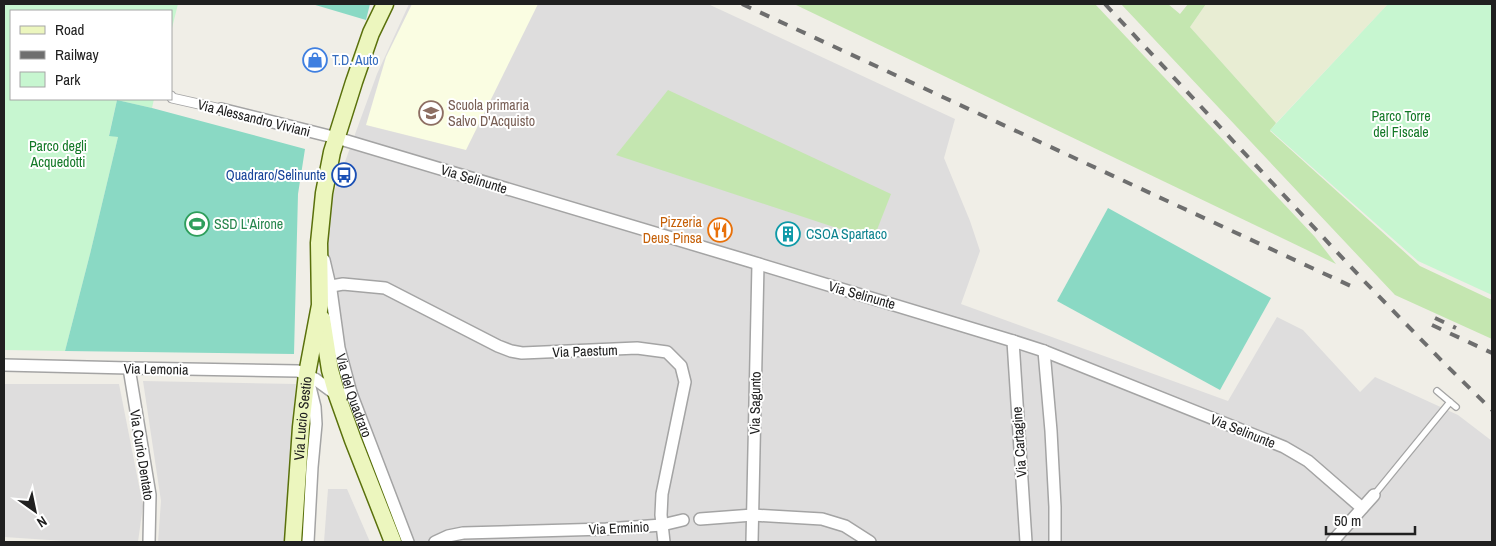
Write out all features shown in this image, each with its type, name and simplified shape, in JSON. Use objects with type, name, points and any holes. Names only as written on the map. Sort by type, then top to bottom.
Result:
[{"type":"main road","name":"Via del Quadraro","points":[[307,374],[325,287],[319,244],[324,193],[332,152],[363,54],[385,4]]},
{"type":"main road","name":"Via del Quadraro","points":[[320,305],[330,370],[344,394],[353,440],[393,542]]},
{"type":"main road","name":"Via Lucio Sestio","points":[[294,542],[300,427],[307,374]]},
{"type":"street","name":"Via Alessandro Viviani","points":[[172,98],[337,138]]},
{"type":"street","name":"Via Selinunte","points":[[337,138],[1044,351],[1284,447],[1314,466],[1362,508]]},
{"type":"street","name":"Via Sagunto","points":[[752,542],[758,264]]},
{"type":"street","name":"Via Paestum","points":[[325,287],[343,284],[378,286],[389,289],[498,346],[515,352],[638,348],[667,352],[680,366],[685,382],[662,494],[664,542]]},
{"type":"street","name":"Via del Quadraro","points":[[325,287],[338,348],[344,394],[408,542]]},
{"type":"street","name":"Via Cartagine","points":[[1013,341],[1026,542]]},
{"type":"street","points":[[1044,351],[1051,431],[1055,542]]},
{"type":"street","name":"Via Lemonia","points":[[4,365],[298,371],[307,374]]},
{"type":"street","name":"Via Curio Dentato","points":[[128,368],[150,495],[149,542]]},
{"type":"street","name":"Via del Quadraro","points":[[307,374],[344,394]]},
{"type":"street","name":"Via Lucio Sestio","points":[[307,374],[316,418],[308,542]]},
{"type":"street","points":[[1332,542],[1374,495]]},
{"type":"street","points":[[700,519],[753,514],[822,519],[845,526],[870,542]]},
{"type":"street","name":"Via Erminio","points":[[435,542],[448,536],[463,534],[606,529],[662,525],[683,520]]},
{"type":"lane","points":[[1437,391],[1456,408]]},
{"type":"lane","points":[[1374,495],[1450,402]]},
{"type":"shaded area","points":[[409,4],[708,4],[955,119],[944,158],[970,221],[980,251],[961,304],[1228,401],[1277,317],[1303,330],[1360,392],[1375,377],[1458,415],[1492,441],[1492,542],[402,542],[337,395],[315,244],[377,74]]},
{"type":"shaded area","points":[[412,4],[538,4],[466,150],[366,125],[386,57]]},
{"type":"shaded area","points":[[1206,4],[1388,4],[1276,123],[1190,27]]},
{"type":"shaded area","points":[[143,381],[296,384],[284,542],[158,542],[161,501]]},
{"type":"shaded area","points":[[4,384],[119,384],[143,506],[138,542],[79,542],[4,537]]},
{"type":"shaded area","points":[[328,489],[347,489],[370,542],[324,542]]},
{"type":"green space","name":"Parco degli Acquedotti","points":[[4,4],[178,4],[172,28],[172,10],[10,10],[10,100],[117,100],[109,135],[118,137],[65,351],[4,350]]},
{"type":"green space","points":[[312,4],[370,4],[366,20]]},
{"type":"green space","points":[[794,4],[1095,4],[1315,237],[1336,264]]},
{"type":"green space","points":[[1121,4],[1168,4],[1180,14],[1188,4],[1206,4],[1190,27],[1276,123],[1270,131],[1420,266],[1492,300],[1492,339],[1395,295]]},
{"type":"green space","name":"Parco Torre del Fiscale","points":[[1388,4],[1492,4],[1492,295],[1418,261],[1270,130]]},
{"type":"green space","points":[[668,90],[891,194],[873,240],[616,155]]},
{"type":"green space","name":"Parco degli Acquedotti","points":[[117,100],[154,100],[152,108]]},
{"type":"green space","name":"SSD L'Airone","points":[[117,100],[305,149],[298,194],[294,354],[65,351],[118,137],[109,136]]},
{"type":"green space","points":[[1108,208],[1271,298],[1220,390],[1057,301]]},
{"type":"railway","points":[[742,4],[1353,287]]},
{"type":"railway","points":[[1105,4],[1365,282],[1492,410]]},
{"type":"railway","points":[[1435,318],[1456,328]]},
{"type":"railway","points":[[1432,325],[1492,353]]},
{"type":"place","name":"T.D. Auto","points":[[315,60]]},
{"type":"place","name":"Scuola primaria Salvo D'Acquisto","points":[[431,113]]},
{"type":"place","name":"Quadraro/Selinunte","points":[[344,175]]},
{"type":"place","name":"SSD L'Airone","points":[[197,224]]},
{"type":"place","name":"Pizzeria Deus Pinsa","points":[[720,230]]},
{"type":"place","name":"CSOA Spartaco","points":[[788,234]]}]
